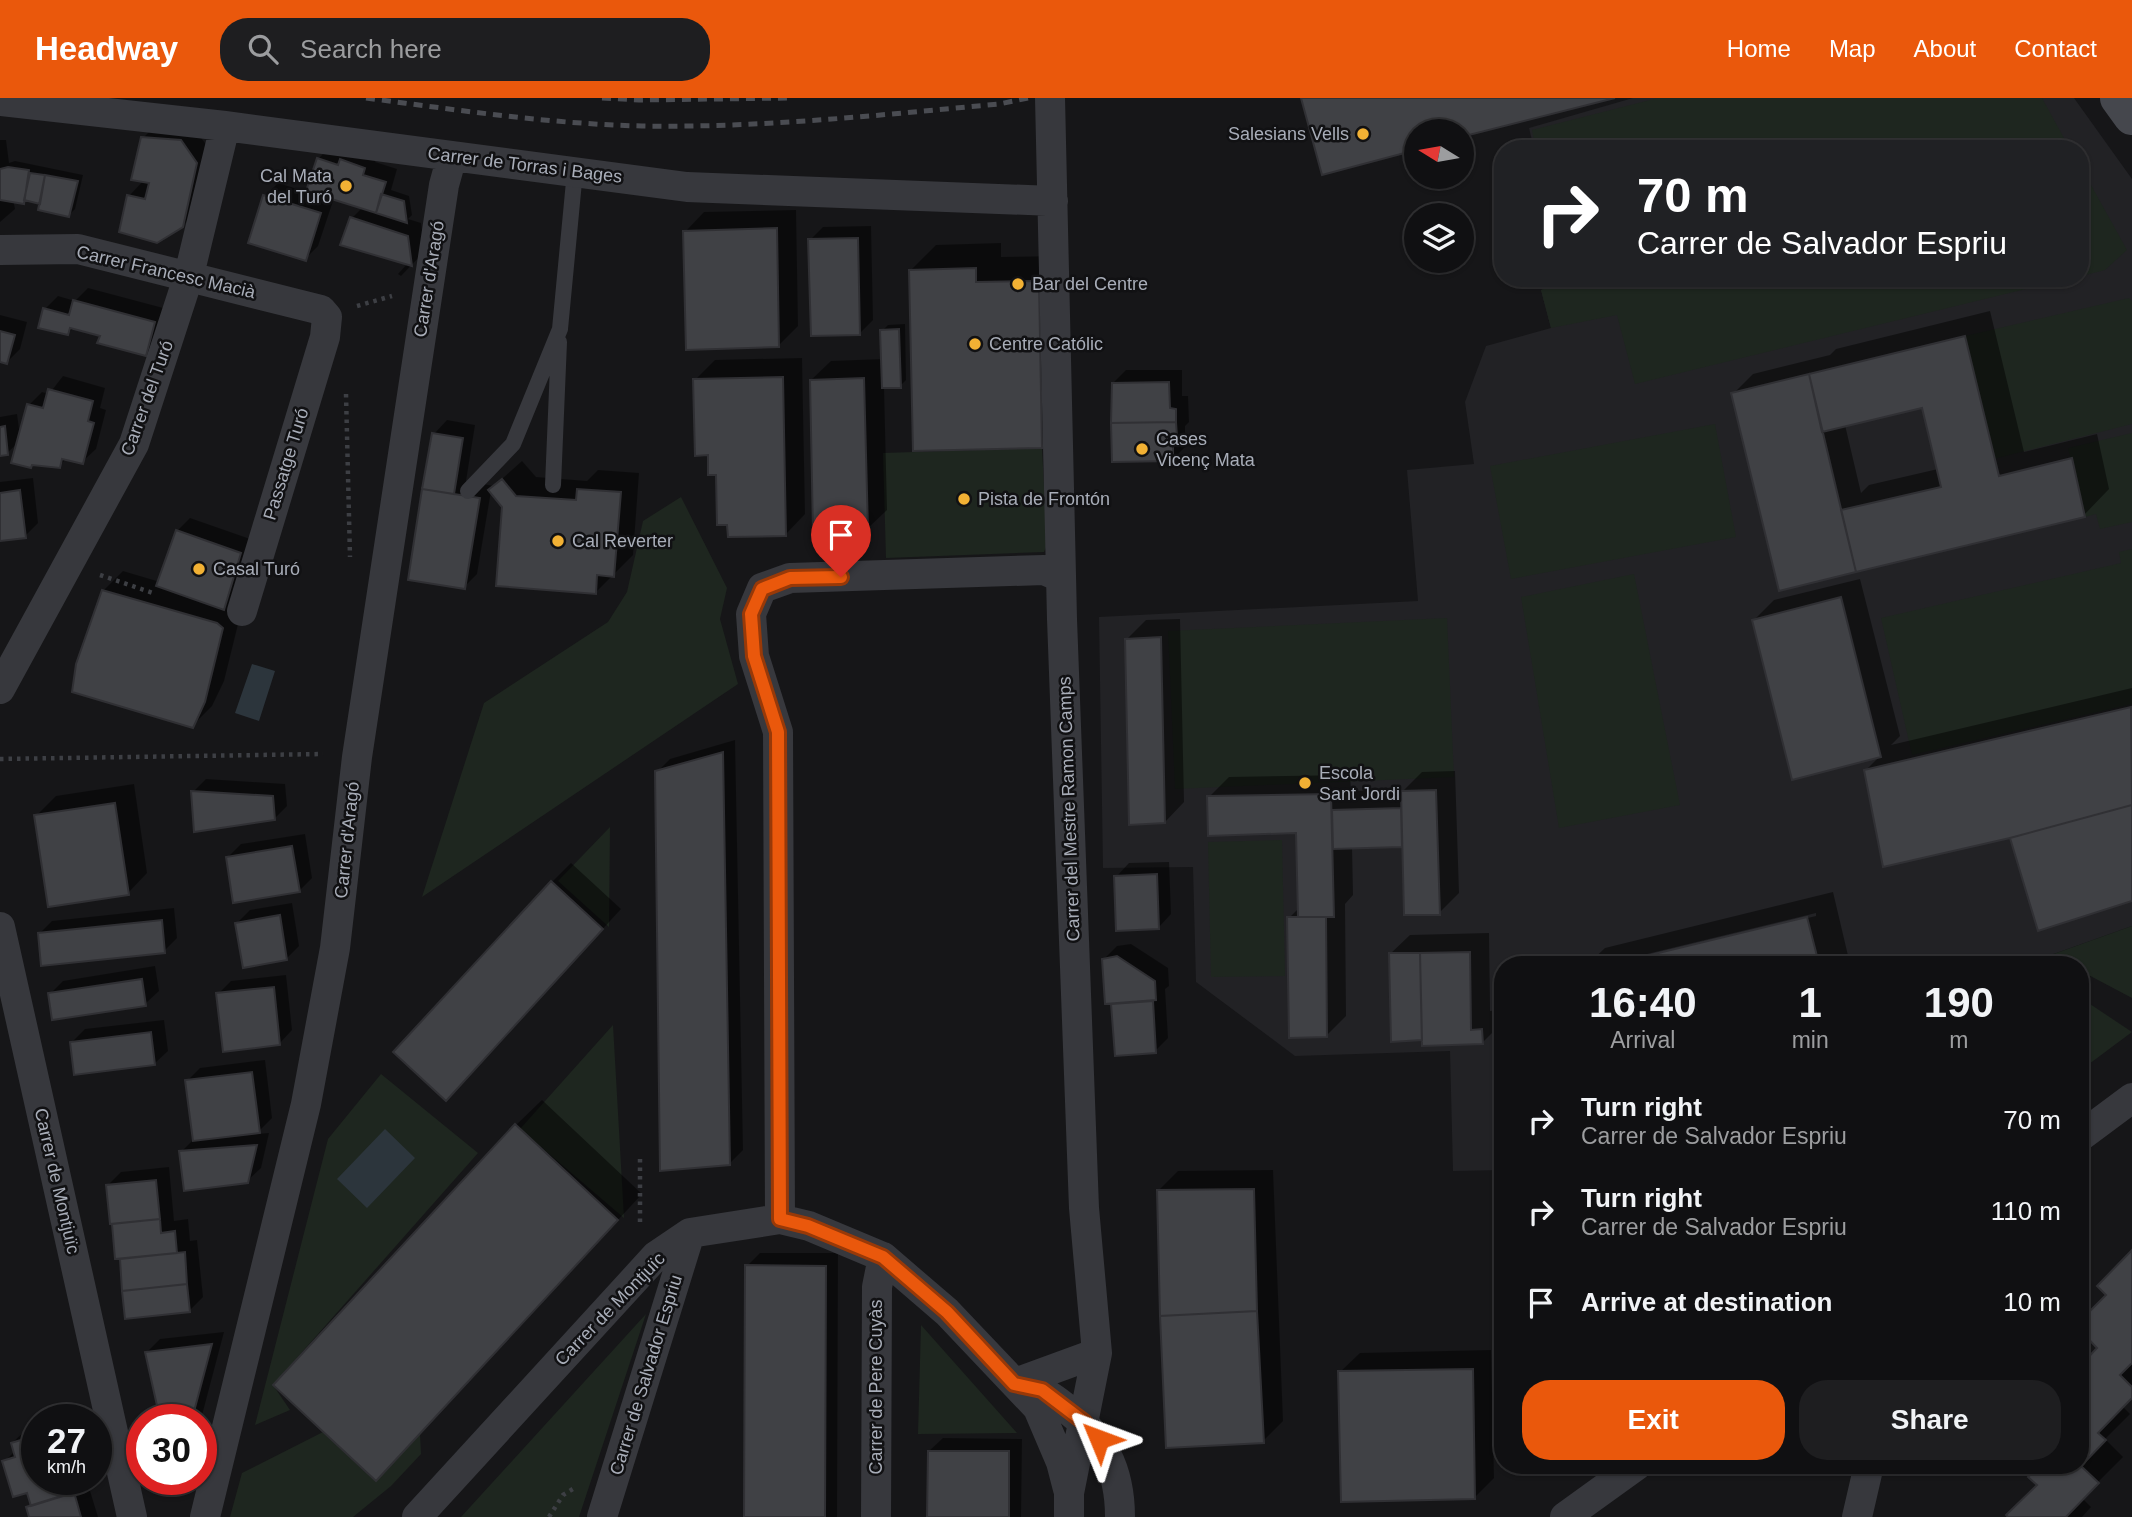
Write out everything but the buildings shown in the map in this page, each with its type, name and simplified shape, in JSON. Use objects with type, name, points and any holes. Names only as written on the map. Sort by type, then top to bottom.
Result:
[{"type":"street","name":"Carrer del Mestre Ramon Camps","points":[[1050,98],[1060,577],[1084,1208],[1097,1353],[1092,1431],[1069,1505]]},
{"type":"street","points":[[2119,98],[2132,116]]},
{"type":"street","name":"Carrer de Torras i Bages","points":[[0,100],[225,126],[687,187],[1053,201]]},
{"type":"street","name":"Carrer del Turó","points":[[0,689],[134,444],[188,275],[225,126]]},
{"type":"street","name":"Carrer d'Aragó","points":[[205,1517],[306,1104],[333,961],[378,612],[444,184],[452,156]]},
{"type":"street","name":"Carrer Francesc Macià","points":[[0,250],[78,249],[321,310],[340,312]]},
{"type":"street","name":"Passatge Turó","points":[[242,611],[325,337],[340,312]]},
{"type":"street","points":[[780,1219],[778,732],[754,656],[751,614],[762,589],[790,578],[1044,570],[1060,577]]},
{"type":"street","name":"Carrer de Montjuïc","points":[[0,927],[132,1517]]},
{"type":"street","points":[[2089,1130],[2132,1098]]},
{"type":"street","name":"Carrer de Montjuïc","points":[[417,1517],[656,1256],[690,1233],[780,1219],[808,1226],[883,1257],[947,1312],[1038,1409],[1061,1462],[1069,1505]]},
{"type":"street","name":"Carrer de Salvador Espriu","points":[[602,1517],[690,1233]]},
{"type":"street","name":"Carrer de Pere Cuyàs","points":[[876,1517],[877,1287],[883,1257]]},
{"type":"street","points":[[1014,1384],[1097,1353]]},
{"type":"street","points":[[1014,1384],[1042,1390],[1092,1431],[1113,1464],[1120,1494],[1120,1517]]},
{"type":"street","points":[[1566,1517],[1625,1474]]},
{"type":"street","points":[[1857,1517],[1867,1474]]},
{"type":"lane","points":[[553,485],[560,329],[575,171]]},
{"type":"lane","points":[[468,491],[513,444],[560,329]]},
{"type":"path","points":[[340,312],[403,292]]},
{"type":"path","points":[[317,363],[340,383],[346,395],[351,567]]},
{"type":"path","points":[[69,564],[153,593]]},
{"type":"path","points":[[0,759],[309,754]]},
{"type":"path","points":[[640,1159],[641,1222]]},
{"type":"shaded area","points":[[1633,98],[2074,98],[2132,179],[2132,926],[2048,956],[1494,956],[1494,1170],[1453,1171],[1450,1051],[1295,1056],[1196,982],[1193,867],[1103,868],[1099,617],[1418,601],[1407,470],[1474,464],[1465,402],[1486,346],[1551,328],[1541,290],[1550,287],[2089,287],[2089,140],[1532,140],[1529,128]]},
{"type":"shaded area","points":[[1658,98],[2042,98],[2065,140],[1534,140],[1532,130]]},
{"type":"shaded area","points":[[2089,181],[2127,250],[2105,270],[2089,274]]},
{"type":"shaded area","points":[[1550,287],[2034,287],[1635,384],[1617,315],[1551,328],[1541,290]]},
{"type":"shaded area","points":[[2129,298],[2132,301],[2132,424],[1994,459],[1965,336]]},
{"type":"shaded area","points":[[1715,424],[1736,537],[1511,579],[1490,466]]},
{"type":"shaded area","points":[[2132,433],[2132,522],[2100,529],[2096,514],[2085,517],[2068,448]]},
{"type":"shaded area","name":"Pista de Frontón","points":[[1042,448],[1047,545],[1044,552],[886,558],[883,453]]},
{"type":"shaded area","points":[[681,497],[727,588],[720,619],[738,684],[422,897],[484,703],[608,622],[627,592],[643,521]]},
{"type":"shaded area","points":[[2132,549],[2132,704],[1912,755],[1881,618],[2121,563],[2119,552]]},
{"type":"shaded area","points":[[1634,574],[1680,805],[1559,828],[1521,597]]},
{"type":"shaded area","points":[[1447,618],[1454,777],[1175,789],[1168,631]]},
{"type":"shaded area","points":[[252,664],[275,671],[259,721],[235,713]]},
{"type":"shaded area","points":[[610,827],[609,927],[558,881]]},
{"type":"shaded area","points":[[1282,840],[1285,976],[1211,977],[1208,842]]},
{"type":"shaded area","points":[[2132,926],[2132,998],[2089,975],[2089,956],[2051,955]]},
{"type":"shaded area","points":[[2089,1003],[2132,1032],[2089,1064]]},
{"type":"shaded area","points":[[613,1025],[624,1218],[520,1129]]},
{"type":"shaded area","points":[[381,1074],[478,1153],[273,1385],[290,1410],[255,1425],[328,1139]]},
{"type":"shaded area","points":[[385,1129],[415,1158],[367,1208],[337,1179]]},
{"type":"shaded area","points":[[646,1314],[579,1517],[461,1517]]},
{"type":"shaded area","points":[[921,1325],[1017,1433],[918,1434]]},
{"type":"shaded area","points":[[323,1432],[375,1481],[420,1434],[421,1454],[391,1486],[353,1517],[230,1517],[242,1473]]},
{"type":"railway","points":[[366,98],[504,116],[642,126],[776,123],[999,104],[1028,98]]},
{"type":"railway","points":[[602,98],[789,98]]},
{"type":"place","name":"Salesians Vells","points":[[1363,134]]},
{"type":"place","name":"Cal Mata del Turó","points":[[346,186]]},
{"type":"place","name":"Bar del Centre","points":[[1018,284]]},
{"type":"place","name":"Centre Católic","points":[[975,344]]},
{"type":"place","name":"Cases Vicenç Mata","points":[[1142,449]]},
{"type":"place","name":"Pista de Frontón","points":[[964,499]]},
{"type":"place","name":"Cal Reverter","points":[[558,541]]},
{"type":"place","name":"Casal Turó","points":[[199,569]]},
{"type":"place","name":"Escola Sant Jordi","points":[[1305,783]]},
{"type":"route","points":[[841,577],[790,578],[762,589],[751,614],[754,656],[778,732],[780,1219],[808,1226],[883,1257],[947,1312],[1014,1384],[1042,1390],[1084,1422],[1099,1439]]}]
